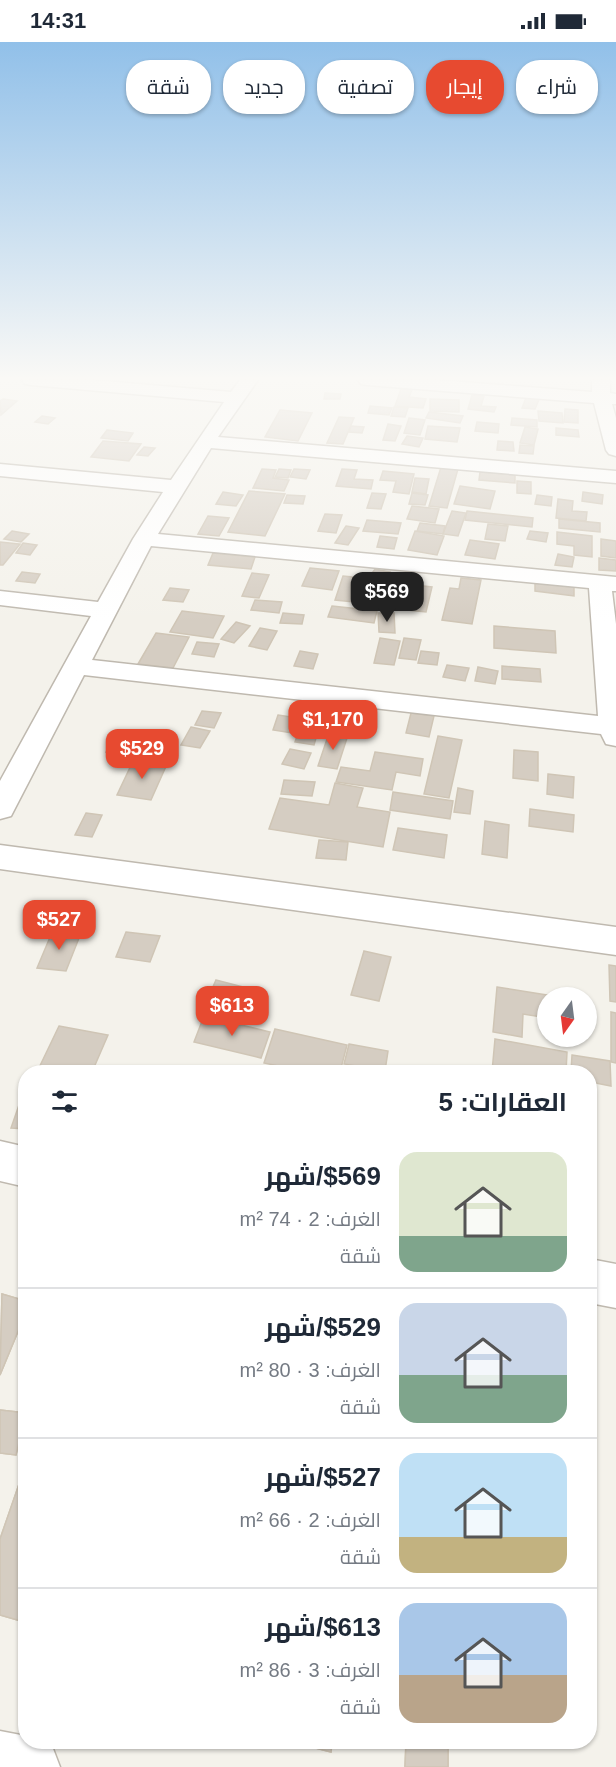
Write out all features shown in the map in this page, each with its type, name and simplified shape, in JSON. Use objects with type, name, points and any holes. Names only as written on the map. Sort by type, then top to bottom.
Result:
[{"type":"street","points":[[1,803],[144,539],[193,460]]},
{"type":"street","points":[[422,460],[616,477]]},
{"type":"street","points":[[0,470],[177,487]]},
{"type":"street","points":[[77,666],[615,730],[608,583],[144,539]]},
{"type":"street","points":[[0,598],[106,610]]},
{"type":"street","points":[[0,857],[616,941]]},
{"type":"street","points":[[0,1161],[18,1165]]},
{"type":"street","points":[[597,1282],[616,1286]]},
{"type":"street","points":[[0,1760],[31,1767]]},
{"type":"building","points":[[441,467],[458,469],[447,508],[429,506]]},
{"type":"building","points":[[262,469],[276,470],[273,478],[289,480],[284,491],[253,488]]},
{"type":"building","points":[[279,469],[291,470],[288,478],[275,477]]},
{"type":"building","points":[[294,469],[310,470],[306,479],[290,477]]},
{"type":"building","points":[[342,469],[357,470],[354,479],[373,480],[371,489],[336,486]]},
{"type":"building","points":[[383,471],[414,474],[409,494],[393,492],[396,481],[380,480]]},
{"type":"building","points":[[480,472],[515,475],[515,483],[479,480]]},
{"type":"building","points":[[415,478],[429,479],[426,494],[412,492]]},
{"type":"building","points":[[517,481],[531,482],[531,494],[517,493]]},
{"type":"building","points":[[460,486],[495,491],[490,509],[454,504]]},
{"type":"building","points":[[249,491],[285,494],[265,536],[228,532]]},
{"type":"building","points":[[223,492],[243,495],[236,506],[216,504]]},
{"type":"building","points":[[583,492],[603,495],[602,504],[582,501]]},
{"type":"building","points":[[372,493],[386,494],[381,509],[367,508]]},
{"type":"building","points":[[412,493],[428,495],[425,505],[409,504]]},
{"type":"building","points":[[287,495],[305,496],[303,504],[284,503]]},
{"type":"building","points":[[537,495],[552,497],[551,506],[535,504]]},
{"type":"building","points":[[558,499],[573,501],[572,511],[587,512],[586,521],[556,518]]},
{"type":"building","points":[[412,506],[439,509],[435,523],[407,519]]},
{"type":"building","points":[[452,511],[466,513],[458,536],[443,534]]},
{"type":"building","points":[[467,511],[533,518],[532,527],[465,520]]},
{"type":"building","points":[[325,514],[342,515],[336,533],[318,531]]},
{"type":"building","points":[[208,516],[229,518],[219,536],[198,534]]},
{"type":"building","points":[[559,519],[600,523],[600,532],[559,528]]},
{"type":"building","points":[[367,520],[401,523],[398,534],[363,531]]},
{"type":"building","points":[[420,523],[445,526],[443,534],[417,531]]},
{"type":"building","points":[[488,524],[508,526],[505,541],[485,539]]},
{"type":"building","points":[[346,526],[359,528],[348,545],[335,543]]},
{"type":"building","points":[[12,531],[29,534],[21,542],[4,539]]},
{"type":"building","points":[[415,531],[444,536],[437,555],[408,550]]},
{"type":"building","points":[[530,531],[548,533],[546,542],[527,539]]},
{"type":"building","points":[[557,532],[592,536],[592,557],[574,555],[574,546],[557,544]]},
{"type":"building","points":[[380,536],[397,538],[394,549],[377,547]]},
{"type":"building","points":[[601,539],[616,541],[616,558],[601,556]]},
{"type":"building","points":[[470,540],[499,544],[495,559],[465,555]]},
{"type":"building","points":[[0,542],[20,544],[3,565],[0,565]]},
{"type":"building","points":[[23,543],[37,545],[30,555],[16,553]]},
{"type":"building","points":[[213,553],[255,557],[251,569],[208,565]]},
{"type":"building","points":[[558,554],[574,557],[572,567],[555,565]]},
{"type":"building","points":[[599,558],[616,560],[616,571],[599,570]]},
{"type":"building","points":[[310,568],[339,571],[332,590],[302,586]]},
{"type":"building","points":[[375,569],[390,572],[382,584],[367,580]]},
{"type":"building","points":[[22,572],[40,574],[35,583],[16,581]]},
{"type":"building","points":[[252,573],[269,575],[259,598],[242,596]]},
{"type":"building","points":[[343,576],[361,578],[354,602],[335,600]]},
{"type":"building","points":[[461,578],[481,580],[472,624],[442,620],[450,588],[459,589]]},
{"type":"building","points":[[535,580],[574,585],[574,596],[535,591]]},
{"type":"building","points":[[414,585],[432,587],[426,612],[388,608],[392,592],[411,594]]},
{"type":"building","points":[[170,588],[189,590],[183,602],[163,600]]},
{"type":"building","points":[[255,600],[282,602],[279,613],[251,610]]},
{"type":"building","points":[[332,606],[377,611],[374,623],[328,617]]},
{"type":"building","points":[[182,611],[224,616],[213,638],[170,632]]},
{"type":"building","points":[[283,613],[304,615],[302,624],[280,623]]},
{"type":"building","points":[[378,613],[394,613],[395,633],[379,632]]},
{"type":"building","points":[[236,622],[250,626],[234,643],[221,639]]},
{"type":"building","points":[[494,626],[555,631],[556,653],[494,648]]},
{"type":"building","points":[[260,628],[277,631],[267,650],[249,646]]},
{"type":"building","points":[[156,633],[189,637],[173,668],[138,664]]},
{"type":"building","points":[[380,638],[400,641],[394,665],[374,663]]},
{"type":"building","points":[[404,638],[421,640],[416,660],[399,658]]},
{"type":"building","points":[[197,642],[219,644],[214,657],[192,654]]},
{"type":"building","points":[[300,651],[318,654],[313,669],[294,666]]},
{"type":"building","points":[[421,651],[439,653],[437,665],[418,663]]},
{"type":"building","points":[[447,665],[469,668],[465,681],[443,677]]},
{"type":"building","points":[[502,666],[540,669],[541,682],[502,679]]},
{"type":"building","points":[[478,667],[498,671],[495,684],[475,681]]},
{"type":"building","points":[[202,711],[221,713],[214,728],[195,725]]},
{"type":"building","points":[[411,713],[434,716],[429,737],[406,733]]},
{"type":"building","points":[[278,715],[298,718],[292,733],[273,730]]},
{"type":"building","points":[[303,719],[321,721],[314,745],[295,742]]},
{"type":"building","points":[[191,727],[210,731],[200,748],[181,745]]},
{"type":"building","points":[[329,733],[348,735],[337,769],[318,766]]},
{"type":"building","points":[[438,736],[462,740],[449,798],[424,794]]},
{"type":"building","points":[[112,740],[135,743],[130,754],[106,752]]},
{"type":"building","points":[[290,749],[311,753],[304,769],[282,764]]},
{"type":"building","points":[[514,750],[538,752],[538,781],[513,778]]},
{"type":"building","points":[[375,752],[423,759],[420,776],[396,772],[392,790],[336,782],[341,767],[370,771]]},
{"type":"building","points":[[134,759],[167,764],[151,800],[117,795]]},
{"type":"building","points":[[548,774],[574,777],[573,798],[547,794]]},
{"type":"building","points":[[284,780],[315,782],[312,796],[281,794]]},
{"type":"building","points":[[335,783],[363,788],[357,807],[390,812],[383,847],[269,829],[280,798],[329,805]]},
{"type":"building","points":[[458,788],[473,791],[470,814],[454,812]]},
{"type":"building","points":[[393,792],[453,801],[450,819],[390,810]]},
{"type":"building","points":[[530,809],[574,815],[573,832],[529,826]]},
{"type":"building","points":[[86,813],[102,815],[92,837],[75,835]]},
{"type":"building","points":[[485,821],[509,825],[507,858],[482,854]]},
{"type":"building","points":[[398,828],[447,835],[444,858],[393,850]]},
{"type":"building","points":[[319,840],[348,842],[346,860],[316,858]]},
{"type":"building","points":[[53,930],[81,933],[66,971],[37,968]]},
{"type":"building","points":[[126,932],[160,936],[150,962],[116,957]]},
{"type":"building","points":[[364,951],[391,957],[379,1001],[351,995]]},
{"type":"building","points":[[609,965],[616,966],[616,1002],[610,1001]]},
{"type":"building","points":[[216,980],[247,988],[234,1020],[202,1012]]},
{"type":"building","points":[[497,987],[537,993],[537,1016],[523,1014],[522,1037],[493,1032]]},
{"type":"building","points":[[611,1012],[616,1013],[616,1063],[611,1062]]},
{"type":"building","points":[[204,1016],[270,1032],[261,1058],[194,1042]]},
{"type":"building","points":[[59,1026],[108,1035],[95,1065],[40,1065]]},
{"type":"building","points":[[275,1029],[347,1045],[342,1065],[264,1063]]},
{"type":"building","points":[[495,1039],[567,1052],[566,1065],[493,1065]]},
{"type":"building","points":[[349,1044],[388,1051],[386,1065],[344,1064]]},
{"type":"building","points":[[572,1055],[610,1061],[611,1086],[597,1083],[597,1065],[571,1065]]},
{"type":"building","points":[[18,1108],[18,1128],[11,1128]]},
{"type":"building","points":[[2,1294],[18,1299],[18,1331],[0,1375]]},
{"type":"building","points":[[2,1294],[18,1299],[18,1331],[0,1375]]},
{"type":"building","points":[[0,1410],[18,1412],[16,1455],[0,1453]]},
{"type":"building","points":[[0,1410],[18,1412],[16,1455],[0,1453]]},
{"type":"building","points":[[18,1487],[18,1620],[0,1615],[0,1539]]},
{"type":"building","points":[[18,1487],[18,1620],[0,1615],[0,1539]]},
{"type":"building","points":[[406,1749],[448,1749],[448,1767],[405,1767]]},
{"type":"building","points":[[406,1749],[448,1749],[448,1767],[405,1767]]}]
